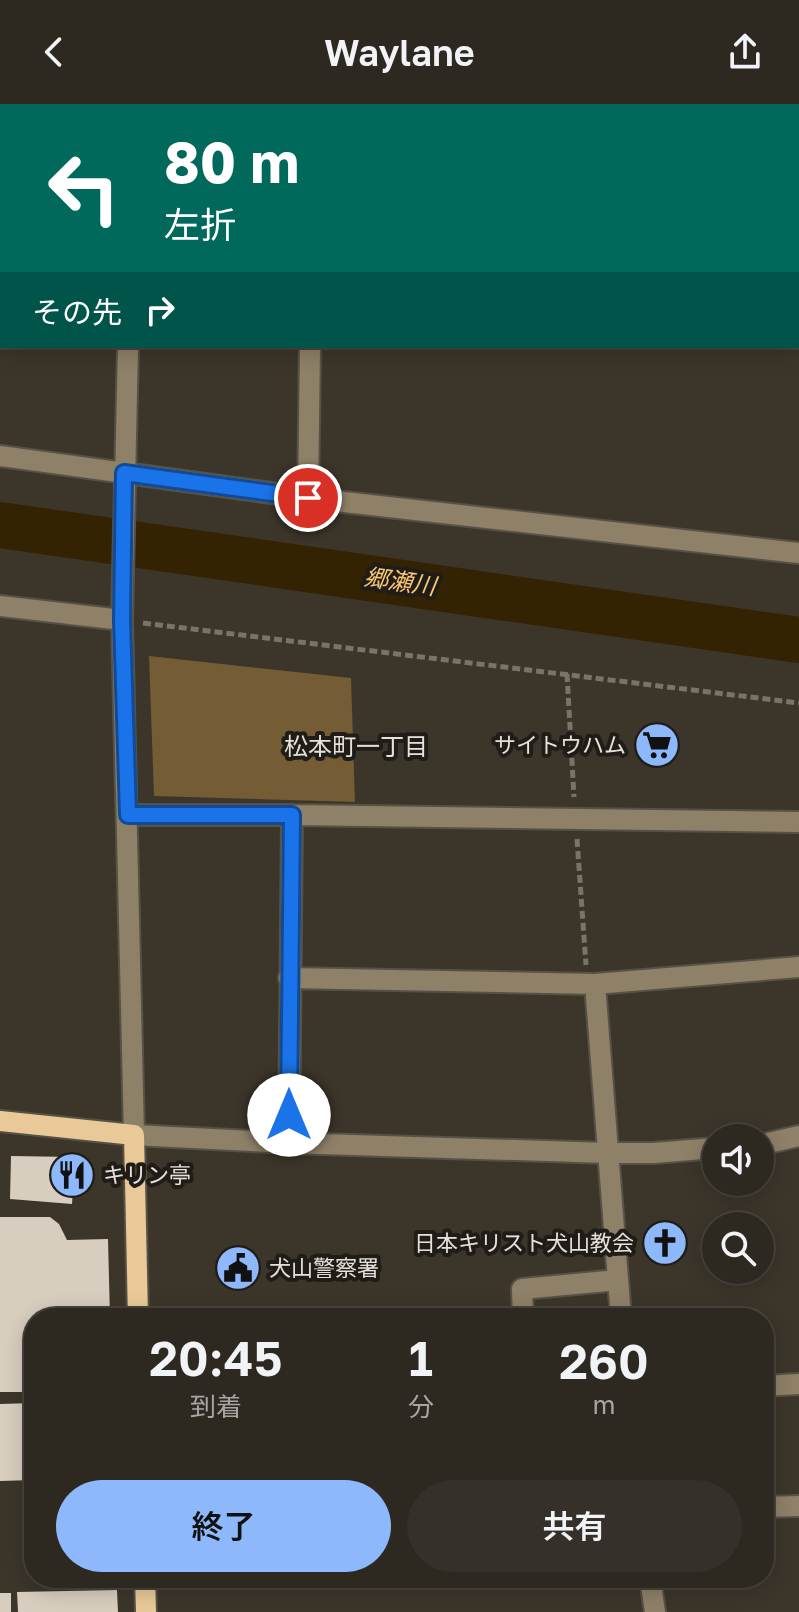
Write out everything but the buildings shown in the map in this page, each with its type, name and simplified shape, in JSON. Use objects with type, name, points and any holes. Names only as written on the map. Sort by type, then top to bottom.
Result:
[{"type":"main road","points":[[0,1121],[134,1135],[138,1308]]},
{"type":"main road","points":[[145,1588],[146,1612]]},
{"type":"street","points":[[128,348],[122,620],[134,1135],[608,1153],[702,1149]]},
{"type":"street","points":[[308,498],[310,348]]},
{"type":"street","points":[[0,456],[308,498],[799,553]]},
{"type":"street","points":[[0,606],[122,620]]},
{"type":"street","points":[[128,815],[799,822]]},
{"type":"street","points":[[289,1143],[292,815]]},
{"type":"street","points":[[289,978],[592,984],[799,967]]},
{"type":"street","points":[[592,984],[620,1308]]},
{"type":"street","points":[[774,1142],[799,1136]]},
{"type":"street","points":[[523,1308],[522,1289],[618,1280]]},
{"type":"street","points":[[774,1385],[799,1384]]},
{"type":"street","points":[[774,1507],[799,1506]]},
{"type":"street","points":[[651,1588],[655,1612]]},
{"type":"path","points":[[122,620],[799,703]]},
{"type":"path","points":[[567,674],[576,819],[592,984]]},
{"type":"shaded area","points":[[149,656],[351,678],[355,802],[154,796]]},
{"type":"waterway","name":"郷瀬川","points":[[0,525],[799,640]]},
{"type":"place","name":"サイトウハム","points":[[657,745]]},
{"type":"place","name":"キリン亭","points":[[72,1175]]},
{"type":"place","name":"日本キリスト犬山教会","points":[[665,1243]]},
{"type":"place","name":"犬山警察署","points":[[238,1268]]},
{"type":"district","name":"松本町一丁目","points":[[356,747]]},
{"type":"route","points":[[289,1115],[292,815],[128,815],[122,620],[124,473],[308,498]]}]
